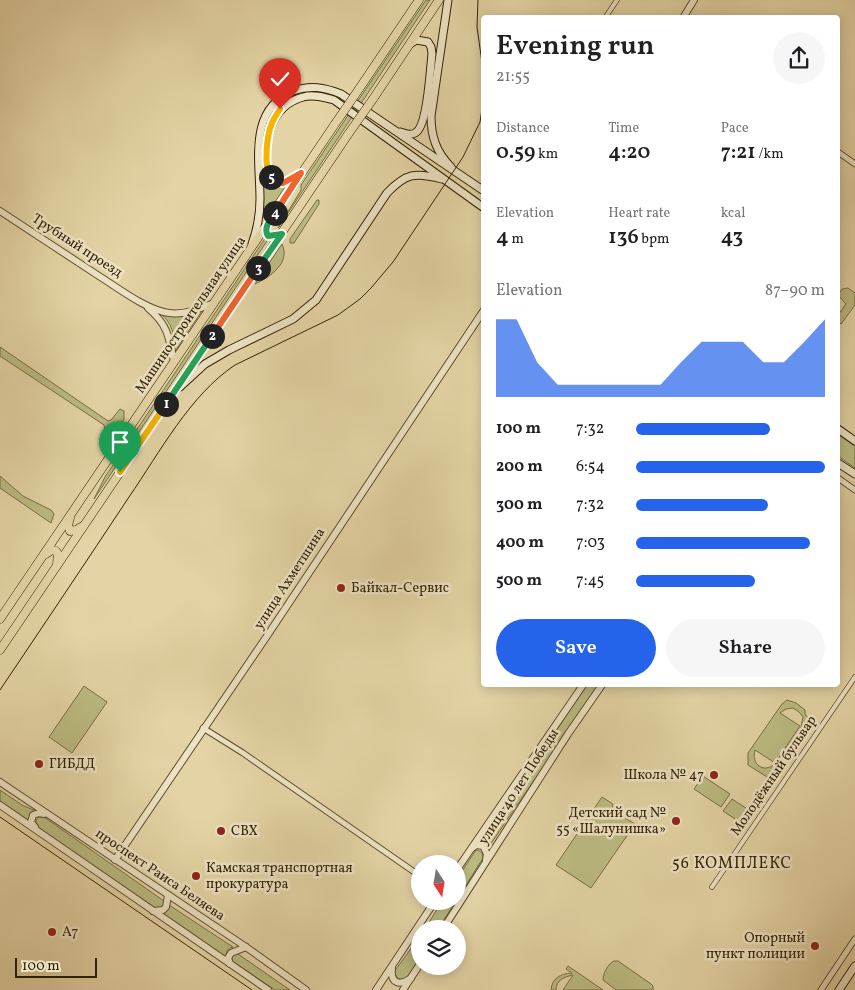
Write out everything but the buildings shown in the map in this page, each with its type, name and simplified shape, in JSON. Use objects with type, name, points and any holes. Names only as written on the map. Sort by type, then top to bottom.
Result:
[{"type":"main road","name":"Машиностроительная улица","points":[[0,619],[419,0]]},
{"type":"main road","points":[[0,650],[439,0]]},
{"type":"main road","points":[[448,0],[431,116],[431,132],[435,144],[446,162],[460,176]]},
{"type":"main road","points":[[393,130],[411,135],[417,133],[424,117],[432,54],[431,47],[428,42],[423,40],[416,40],[409,44]]},
{"type":"main road","points":[[250,249],[255,235],[260,201],[259,140],[261,127],[266,114],[274,103],[282,97],[308,87],[316,86],[341,94],[481,190]]},
{"type":"main road","points":[[301,173],[283,183],[276,182],[272,178],[267,169],[269,131],[272,121],[280,109],[304,96],[319,96],[334,100],[368,123],[481,206]]},
{"type":"main road","points":[[176,390],[206,364],[229,350],[293,320],[316,300],[386,193],[399,181],[414,175],[426,174],[442,179]]},
{"type":"main road","points":[[481,194],[478,196],[481,206]]},
{"type":"main road","points":[[267,224],[266,233],[268,236],[282,234]]},
{"type":"main road","points":[[840,430],[855,441]]},
{"type":"main road","points":[[840,464],[855,474]]},
{"type":"main road","points":[[72,513],[68,525],[70,531],[76,530],[86,523]]},
{"type":"main road","points":[[42,557],[52,550],[56,550],[58,554],[57,566]]},
{"type":"main road","points":[[839,990],[855,966]]},
{"type":"street","points":[[608,15],[617,0]]},
{"type":"street","points":[[685,15],[694,0]]},
{"type":"street","points":[[840,153],[855,164]]},
{"type":"street","name":"Трубный проезд","points":[[0,211],[141,302]]},
{"type":"street","points":[[141,302],[160,311],[180,314],[214,303]]},
{"type":"street","points":[[141,302],[162,321],[170,339],[174,362]]},
{"type":"street","name":"улица Ахметшина","points":[[114,860],[267,636],[481,315]]},
{"type":"street","points":[[840,479],[855,490]]},
{"type":"street","name":"Молодёжный бульвар","points":[[712,887],[855,678]]},
{"type":"street","name":"улица 40 лет Победы","points":[[466,857],[582,687]]},
{"type":"street","name":"улица 40 лет Победы","points":[[449,920],[601,687]]},
{"type":"street","points":[[203,728],[243,753],[411,870]]},
{"type":"street","name":"проспект Раиса Беляева","points":[[0,782],[306,990]]},
{"type":"street","points":[[0,806],[268,990]]},
{"type":"street","points":[[37,831],[31,822],[33,815],[39,813],[47,815]]},
{"type":"street","points":[[470,851],[476,845],[483,846],[487,854],[486,861]]},
{"type":"street","points":[[153,911],[163,910],[166,906],[168,895]]},
{"type":"street","points":[[376,990],[429,910]]},
{"type":"street","points":[[821,990],[855,940]]},
{"type":"street","points":[[230,964],[228,958],[231,953],[246,948]]},
{"type":"street","points":[[392,967],[391,974],[395,981],[404,983],[411,978]]},
{"type":"street","points":[[403,990],[413,975]]},
{"type":"green space","points":[[426,0],[430,0],[278,228],[301,190],[301,185]]},
{"type":"green space","points":[[263,173],[271,184],[277,187],[285,187],[264,218]]},
{"type":"green space","points":[[317,200],[319,200],[319,204],[294,243],[290,243],[290,239]]},
{"type":"green space","points":[[266,237],[269,238],[94,499],[105,477]]},
{"type":"green space","points":[[282,244],[284,257],[278,268],[255,284]]},
{"type":"green space","points":[[848,288],[855,293],[855,305],[841,324],[840,312],[846,304],[840,297],[842,289]]},
{"type":"green space","points":[[158,311],[202,311],[174,353],[172,330],[167,320]]},
{"type":"green space","points":[[0,347],[108,421],[120,409],[124,411],[124,419],[112,439],[103,440],[104,425],[0,356]]},
{"type":"green space","points":[[840,435],[855,446],[855,468],[840,457]]},
{"type":"green space","points":[[0,476],[23,496],[51,510],[54,514],[51,523],[0,488]]},
{"type":"green space","points":[[84,686],[107,702],[72,753],[49,737]]},
{"type":"green space","points":[[586,687],[598,687],[488,848],[480,842]]},
{"type":"green space","points":[[787,700],[796,703],[805,710],[805,715],[813,720],[777,774],[767,777],[748,765],[748,753],[782,704]],"holes":[[[793,708],[803,717],[801,727],[775,764],[766,768],[759,766],[755,760],[755,750],[775,763],[800,726],[780,713],[786,709]]]},
{"type":"green space","points":[[703,776],[730,794],[721,807],[694,789]]},
{"type":"green space","points":[[0,790],[22,805],[36,811],[29,821],[0,801]]},
{"type":"green space","points":[[602,797],[613,804],[612,810],[635,824],[591,888],[556,865]]},
{"type":"green space","points":[[732,799],[752,812],[744,825],[723,811]]},
{"type":"green space","points":[[38,817],[44,817],[164,901],[163,907],[157,909],[127,891],[36,827]]},
{"type":"green space","points":[[476,850],[481,852],[483,858],[466,885],[466,865]]},
{"type":"green space","points":[[169,905],[233,947],[229,948],[226,957],[161,914],[167,911]]},
{"type":"green space","points":[[437,910],[450,910],[444,920],[430,920]]},
{"type":"green space","points":[[411,948],[411,973],[406,978],[398,979],[394,972]]},
{"type":"green space","points":[[238,954],[290,990],[275,990],[232,961],[232,956]]},
{"type":"green space","points":[[614,961],[618,961],[651,984],[653,990],[616,990],[603,980],[606,969]]},
{"type":"green space","points":[[568,966],[603,990],[563,990],[573,975],[561,980],[557,984],[556,990],[551,990],[553,982],[557,977],[572,973],[566,969]]},
{"type":"tram line","points":[[478,0],[477,27],[481,56]]},
{"type":"tram line","points":[[0,690],[164,443],[190,408],[219,377],[235,365],[338,315],[360,299],[371,288],[393,262],[463,157],[480,122],[481,116]]},
{"type":"tram line","points":[[0,817],[252,990]]},
{"type":"place","name":"Байкал-Сервис","points":[[341,588]]},
{"type":"place","name":"ГИБДД","points":[[39,764]]},
{"type":"place","name":"Школа № 47","points":[[714,775]]},
{"type":"place","name":"Детский сад № 55 «Шалунишка»","points":[[676,821]]},
{"type":"place","name":"СВХ","points":[[221,831]]},
{"type":"place","name":"Камская транспортная прокуратура","points":[[196,876]]},
{"type":"place","name":"А7","points":[[52,932]]},
{"type":"place","name":"Опорный пункт полиции","points":[[815,946]]},
{"type":"district","name":"56 КОМПЛЕКС","points":[[732,864]]},
{"type":"route","points":[[120,472],[282,234],[272,237],[268,236],[266,233],[267,224],[301,173],[283,183],[276,182],[268,173],[267,142],[269,131],[272,121],[280,109]]}]
